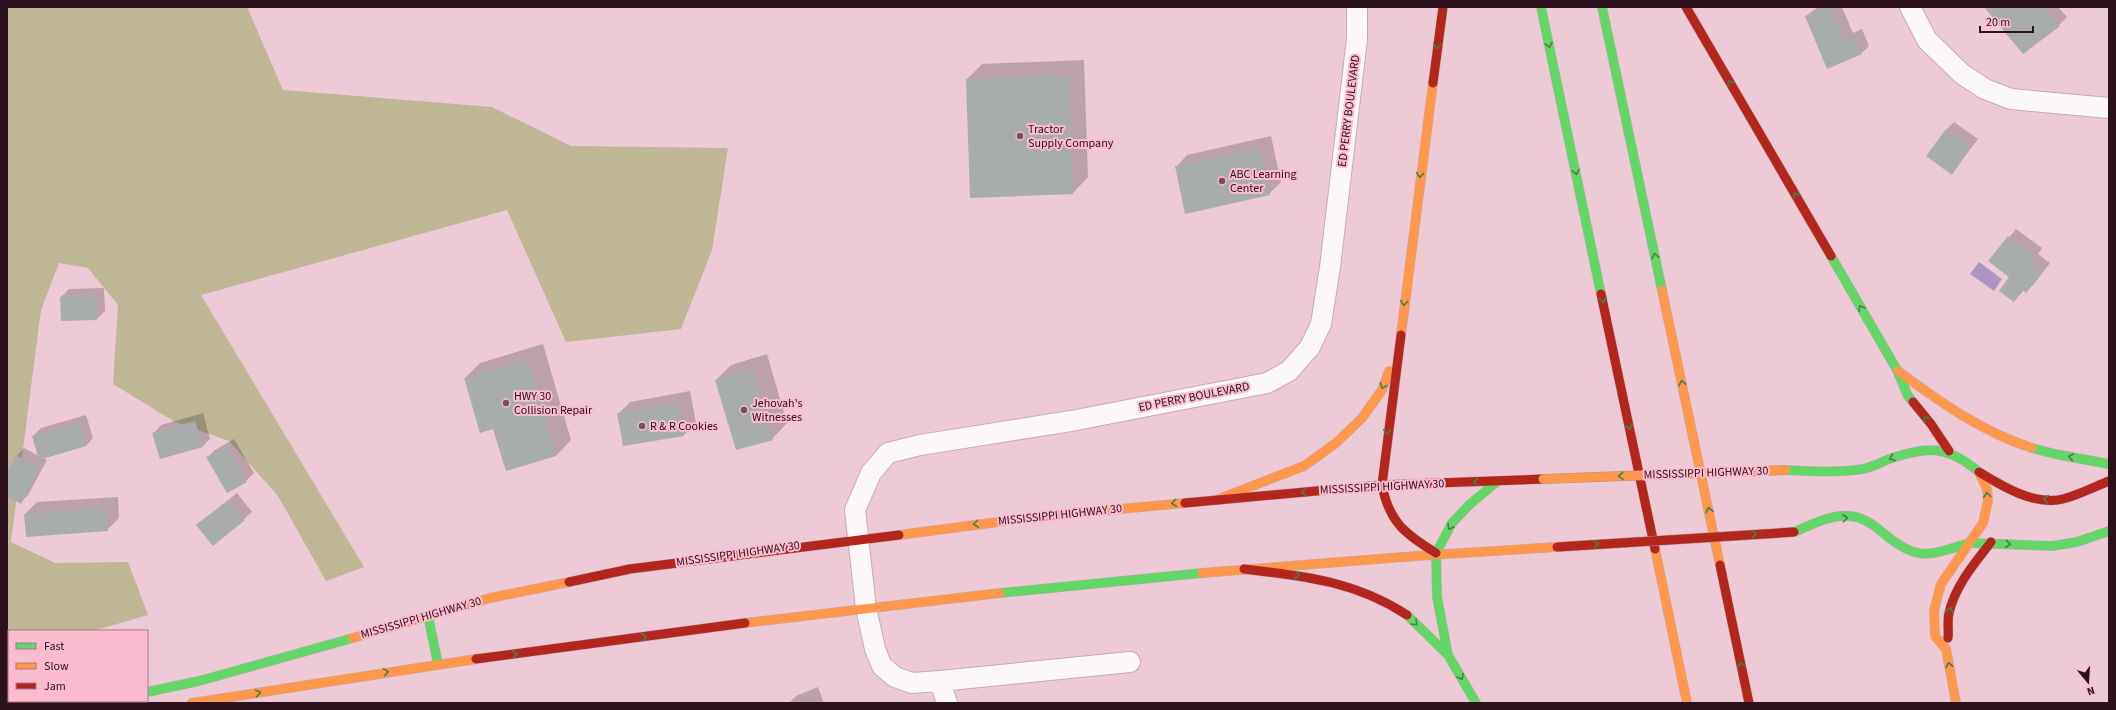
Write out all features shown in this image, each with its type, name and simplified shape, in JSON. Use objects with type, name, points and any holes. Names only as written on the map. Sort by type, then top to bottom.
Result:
[{"type":"main road","points":[[1436,553],[1406,534],[1391,518],[1384,501],[1382,485],[1398,350],[1443,7]]},
{"type":"main road","points":[[1541,7],[1687,703]]},
{"type":"main road","points":[[1602,7],[1749,703]]},
{"type":"main road","points":[[1686,7],[1897,370],[1908,396],[1931,424],[1949,451]]},
{"type":"main road","points":[[1220,499],[1304,466],[1336,443],[1362,418],[1382,390],[1398,350]]},
{"type":"main road","points":[[1897,370],[1957,413],[1998,435],[2037,450],[2109,464]]},
{"type":"main road","name":"MISSISSIPPI HIGHWAY 30","points":[[148,692],[259,665],[490,598],[630,569],[857,538],[1044,516],[1382,485],[1786,470],[1826,473],[1863,469],[1926,448],[1949,451],[1964,458],[1979,472]]},
{"type":"main road","points":[[1979,472],[2014,491],[2040,498],[2057,500],[2109,481]]},
{"type":"main road","points":[[1946,649],[1935,636],[1934,610],[1941,584],[1983,523],[1988,501],[1987,488],[1979,472]]},
{"type":"main road","points":[[1448,655],[1437,597],[1436,553],[1452,522],[1470,504],[1498,481]]},
{"type":"main road","points":[[192,703],[438,664],[866,608],[1056,586],[1244,568],[1436,553],[1794,532],[1821,522],[1850,516],[1873,523],[1900,548],[1920,554],[1937,554],[1969,543],[1991,542],[2042,548],[2074,544],[2109,531]]},
{"type":"main road","points":[[1956,703],[1946,649],[1949,634],[1948,615],[1955,592],[1965,575],[1991,542]]},
{"type":"main road","points":[[1244,568],[1328,579],[1372,594],[1409,617],[1448,655],[1476,703]]},
{"type":"main road","points":[[428,616],[438,664]]},
{"type":"street","name":"ED PERRY BOULEVARD","points":[[1130,662],[912,683],[895,677],[882,666],[875,649],[866,608],[855,510],[871,473],[888,453],[920,445],[1071,421],[1267,384],[1289,372],[1310,347],[1321,324],[1330,267],[1357,39],[1357,7]]},
{"type":"street","points":[[1910,7],[1927,40],[1962,74],[1985,89],[2011,99],[2109,108]]},
{"type":"street","points":[[940,681],[947,703]]},
{"type":"shaded area","points":[[7,7],[247,7],[283,90],[492,107],[571,146],[728,148],[712,250],[681,329],[566,342],[507,210],[201,295],[364,567],[326,581],[278,496],[229,441],[175,422],[113,384],[118,305],[88,268],[59,263],[41,310],[11,542],[55,563],[128,562],[148,615],[96,630],[8,630],[7,651]]},
{"type":"shaded area","points":[[1979,262],[2002,279],[1994,291],[1970,274]]},
{"type":"building","points":[[1827,7],[1831,7],[1845,40],[1854,36],[1862,54],[1827,69],[1805,16]]},
{"type":"building","points":[[1984,7],[2044,7],[2060,26],[2023,54]]},
{"type":"building","name":"Tractor Supply Company","points":[[1069,75],[1073,194],[970,198],[966,79]]},
{"type":"building","points":[[1946,129],[1971,147],[1952,175],[1926,156]]},
{"type":"building","name":"ABC Learning Center","points":[[1259,148],[1270,195],[1185,214],[1175,166]]},
{"type":"building","points":[[2008,236],[2035,256],[2031,263],[2043,272],[2026,293],[2023,290],[2014,302],[1999,291],[2009,277],[1988,261]]},
{"type":"building","points":[[97,296],[97,320],[61,321],[60,297]]},
{"type":"building","name":"HWY 30 Collision Repair","points":[[528,359],[556,456],[506,471],[493,429],[480,433],[464,378]]},
{"type":"building","name":"Jehovah's Witnesses","points":[[752,369],[773,440],[736,450],[715,380]]},
{"type":"building","points":[[678,402],[684,436],[623,446],[617,413]]},
{"type":"building","points":[[195,421],[203,447],[160,459],[152,433]]},
{"type":"building","points":[[79,422],[86,446],[39,460],[32,436]]},
{"type":"building","points":[[226,446],[247,482],[227,493],[206,457]]},
{"type":"building","points":[[16,455],[40,468],[21,504],[7,496],[7,471]]},
{"type":"building","points":[[228,500],[245,520],[213,546],[196,525]]},
{"type":"building","points":[[107,508],[108,531],[26,537],[24,514]]},
{"type":"traffic: fast","points":[[1541,7],[1601,294]]},
{"type":"traffic: fast","points":[[1602,7],[1662,290]]},
{"type":"traffic: fast","points":[[1831,256],[1897,370],[1908,396],[1913,402]]},
{"type":"traffic: fast","points":[[2032,448],[2109,464]]},
{"type":"traffic: fast","points":[[1786,470],[1834,471],[1863,469],[1902,455],[1926,450],[1936,450],[1957,457],[1968,463],[1979,472]]},
{"type":"traffic: fast","points":[[1476,703],[1448,655],[1437,597],[1436,553],[1452,523],[1470,504],[1498,481]]},
{"type":"traffic: fast","points":[[1794,532],[1828,518],[1850,516],[1867,521],[1894,542],[1914,552],[1923,554],[1933,553],[1969,543]]},
{"type":"traffic: fast","points":[[1972,543],[2052,546],[2077,542],[2109,531]]},
{"type":"traffic: fast","points":[[1000,593],[1202,573]]},
{"type":"traffic: fast","points":[[1407,615],[1448,655]]},
{"type":"traffic: fast","points":[[428,616],[438,664]]},
{"type":"traffic: fast","points":[[148,692],[199,681],[353,638]]},
{"type":"traffic: slow","points":[[1401,335],[1433,83]]},
{"type":"traffic: slow","points":[[1662,290],[1720,565]]},
{"type":"traffic: slow","points":[[1219,499],[1304,466],[1336,443],[1362,418],[1382,390],[1389,371]]},
{"type":"traffic: slow","points":[[1898,371],[1946,405],[1979,425],[1996,434],[2032,448]]},
{"type":"traffic: slow","points":[[1543,479],[1786,470]]},
{"type":"traffic: slow","points":[[1956,703],[1946,649],[1935,636],[1934,610],[1941,584],[1983,523],[1988,501],[1987,489],[1979,472]]},
{"type":"traffic: slow","points":[[899,535],[1044,516],[1185,503]]},
{"type":"traffic: slow","points":[[1202,573],[1416,556],[1557,547]]},
{"type":"traffic: slow","points":[[1655,549],[1687,703]]},
{"type":"traffic: slow","points":[[353,638],[490,598],[569,582]]},
{"type":"traffic: slow","points":[[745,623],[1000,593]]},
{"type":"traffic: slow","points":[[192,703],[476,659]]},
{"type":"traffic: jam","points":[[1433,83],[1443,7]]},
{"type":"traffic: jam","points":[[1686,7],[1831,256]]},
{"type":"traffic: jam","points":[[1601,294],[1655,549]]},
{"type":"traffic: jam","points":[[1401,335],[1382,485],[1389,509],[1400,526],[1415,540],[1436,553]]},
{"type":"traffic: jam","points":[[1913,402],[1931,424],[1949,451]]},
{"type":"traffic: jam","points":[[1979,472],[2008,489],[2041,500],[2063,499],[2109,481]]},
{"type":"traffic: jam","points":[[1185,503],[1382,485],[1543,479]]},
{"type":"traffic: jam","points":[[1557,547],[1794,532]]},
{"type":"traffic: jam","points":[[569,582],[630,569],[899,535]]},
{"type":"traffic: jam","points":[[1948,638],[1948,616],[1960,584],[1991,542]]},
{"type":"traffic: jam","points":[[1720,565],[1749,703]]},
{"type":"traffic: jam","points":[[1244,569],[1287,574],[1348,587],[1368,594],[1407,615]]},
{"type":"traffic: jam","points":[[476,659],[745,623]]},
{"type":"traffic: jam","points":[[97,703],[102,702]]},
{"type":"place","name":"Tractor Supply Company","points":[[1020,136]]},
{"type":"place","name":"ABC Learning Center","points":[[1222,181]]},
{"type":"place","name":"HWY 30 Collision Repair","points":[[506,403]]},
{"type":"place","name":"Jehovah's Witnesses","points":[[744,410]]},
{"type":"place","name":"R & R Cookies","points":[[642,426]]}]
